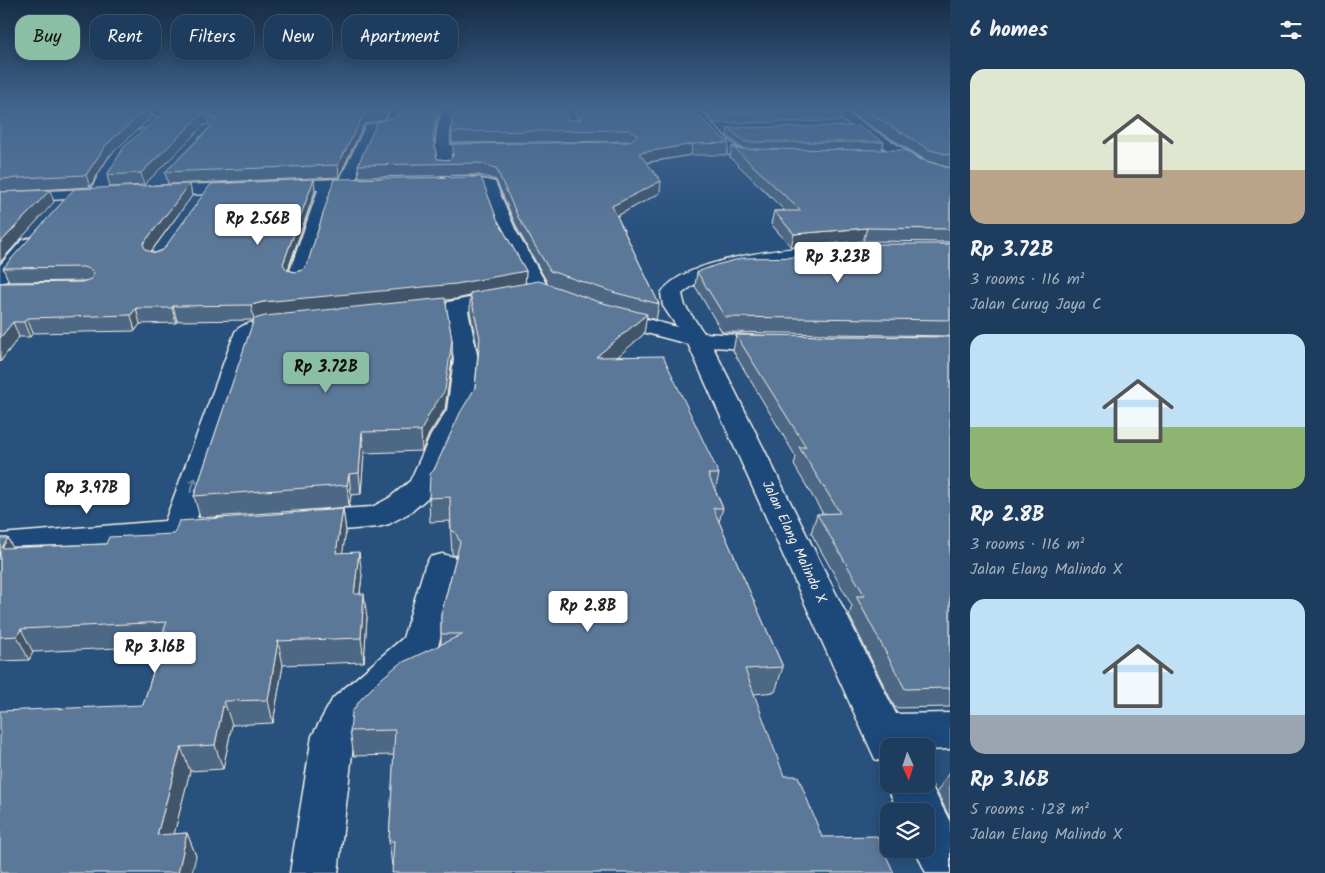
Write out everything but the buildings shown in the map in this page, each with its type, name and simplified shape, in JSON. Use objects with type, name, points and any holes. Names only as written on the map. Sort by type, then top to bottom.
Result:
[{"type":"street","points":[[98,193],[105,173],[127,148]]},
{"type":"street","points":[[346,184],[362,148]]},
{"type":"street","points":[[445,182],[442,149],[509,148]]},
{"type":"street","points":[[729,148],[741,155],[780,156]]},
{"type":"street","points":[[893,148],[921,166],[950,175]]},
{"type":"street","points":[[875,155],[904,155]]},
{"type":"street","points":[[136,192],[166,175]]},
{"type":"street","points":[[425,182],[469,181],[489,185],[507,231],[540,291]]},
{"type":"street","points":[[0,198],[386,183]]},
{"type":"street","points":[[296,279],[328,184]]},
{"type":"street","points":[[194,208],[207,190]]},
{"type":"street","points":[[55,214],[74,194]]},
{"type":"street","points":[[5,286],[43,228]]},
{"type":"street","name":"Jalan Elang Malindo X","points":[[852,249],[760,259],[684,281],[671,293],[674,306],[697,338],[886,738]]},
{"type":"street","points":[[430,309],[540,291],[585,307],[697,338],[746,344],[794,344]]},
{"type":"street","points":[[282,524],[378,517],[400,505],[422,486],[445,435],[460,410],[466,358],[456,306]]},
{"type":"street","points":[[177,531],[246,332],[266,326],[309,322]]},
{"type":"street","points":[[0,545],[244,526]]},
{"type":"street","points":[[314,873],[333,736],[348,710],[391,673],[418,646],[442,566]]},
{"type":"street","points":[[901,738],[950,731]]},
{"type":"street","points":[[935,841],[950,872]]}]
